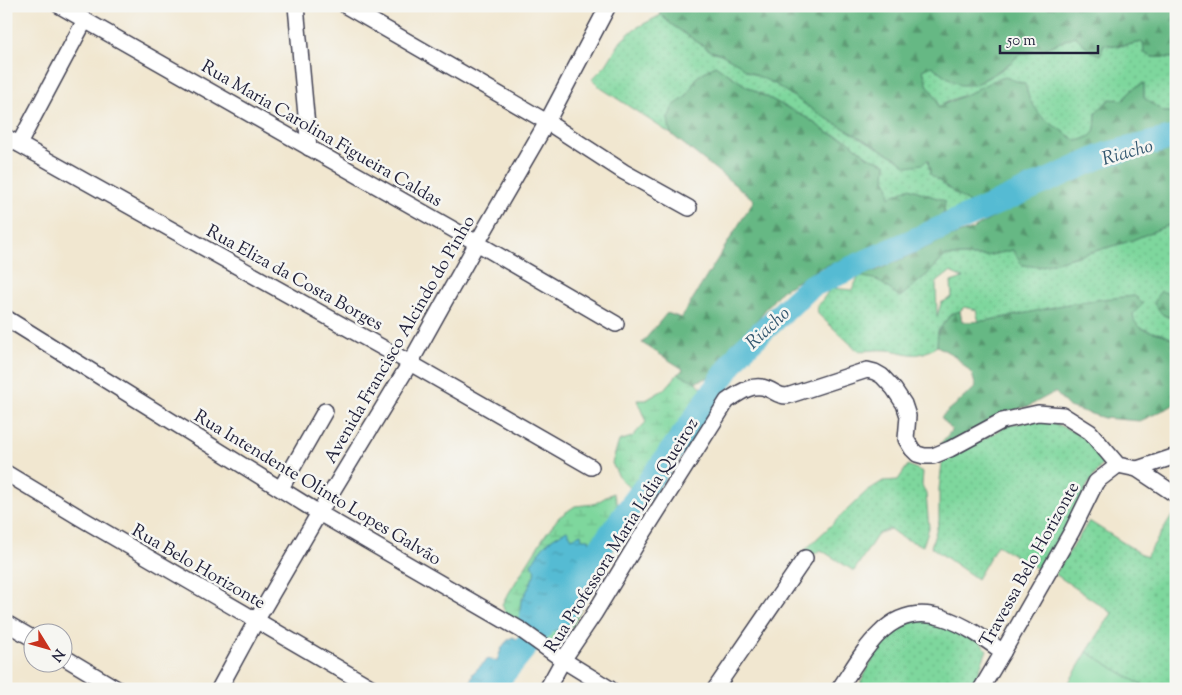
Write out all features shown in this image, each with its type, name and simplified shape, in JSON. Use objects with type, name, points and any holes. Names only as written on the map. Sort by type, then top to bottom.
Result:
[{"type":"street","name":"Rua Maria Carolina Figueira Caldas","points":[[60,6],[616,324]]},
{"type":"street","points":[[296,6],[309,148]]},
{"type":"street","points":[[346,6],[547,122],[624,172],[689,208]]},
{"type":"street","name":"Avenida Francisco Alcindo do Pinho","points":[[219,689],[319,513],[410,363],[547,122],[608,6]]},
{"type":"street","points":[[13,140],[85,20]]},
{"type":"street","name":"Rua Eliza da Costa Borges","points":[[13,140],[591,467]]},
{"type":"street","name":"Rua Intendente Olinto Lopes Galvão","points":[[6,318],[319,513],[521,630],[563,660],[610,689]]},
{"type":"street","name":"Rua Professora Maria Lídia Queiroz","points":[[547,689],[563,660],[594,614],[727,401],[744,390],[762,387],[770,389],[780,396],[787,396],[871,370],[882,376],[904,404],[908,416],[906,439],[912,449],[918,454],[933,456],[1002,421],[1038,413],[1063,415],[1090,432],[1118,465]]},
{"type":"street","points":[[281,488],[325,411]]},
{"type":"street","points":[[1138,469],[1176,456]]},
{"type":"street","points":[[1118,465],[1138,469],[1176,495]]},
{"type":"street","name":"Travessa Belo Horizonte","points":[[981,689],[1072,530],[1096,482],[1118,465]]},
{"type":"street","name":"Rua Belo Horizonte","points":[[6,473],[374,689]]},
{"type":"street","points":[[715,689],[804,558]]},
{"type":"street","points":[[839,689],[865,649],[880,632],[894,622],[909,616],[926,614],[958,622],[1003,652]]},
{"type":"street","points":[[6,623],[22,632]]},
{"type":"street","points":[[72,662],[117,689]]},
{"type":"green space","points":[[655,6],[1176,6],[1176,58],[1152,57],[1144,53],[1143,42],[1124,45],[1104,44],[1100,55],[1091,51],[1075,36],[1039,51],[1018,55],[1013,61],[974,85],[960,85],[932,66],[923,70],[927,84],[937,100],[938,107],[992,81],[1005,77],[1025,84],[1030,101],[1043,118],[1077,141],[1092,134],[1095,128],[1096,112],[1110,99],[1124,100],[1131,90],[1144,83],[1144,98],[1164,112],[1176,112],[1176,126],[1144,135],[1074,160],[975,207],[930,174],[928,159],[923,164],[907,166],[819,114],[775,84],[745,70],[739,64],[721,54],[711,51],[672,25],[661,15]]},
{"type":"green space","points":[[661,15],[672,25],[711,51],[721,54],[746,70],[775,84],[819,114],[907,166],[928,159],[931,174],[975,207],[962,212],[944,213],[945,201],[909,188],[890,198],[888,184],[885,179],[886,163],[868,157],[846,139],[828,133],[809,119],[746,86],[715,65],[697,77],[686,97],[673,106],[668,119],[671,134],[601,88],[592,79],[606,65],[621,41],[634,29]]},
{"type":"green space","points":[[1075,36],[1083,44],[1100,55],[1104,44],[1119,46],[1143,42],[1152,57],[1176,58],[1176,112],[1164,112],[1144,98],[1144,84],[1131,90],[1124,100],[1096,112],[1094,131],[1089,137],[1077,141],[1043,119],[1030,101],[974,91],[938,107],[937,100],[927,84],[923,70],[932,66],[944,75],[974,85],[1003,69],[1018,55],[1039,51]]},
{"type":"green space","points":[[715,65],[746,86],[809,119],[828,133],[846,139],[868,157],[886,163],[885,179],[888,184],[890,197],[909,188],[945,201],[944,213],[934,222],[894,240],[820,268],[781,291],[709,377],[696,382],[678,374],[683,369],[642,343],[667,313],[681,318],[754,200],[671,134],[668,119],[673,106],[686,97],[697,77]]},
{"type":"green space","points":[[1176,149],[1176,222],[1130,241],[1039,267],[1022,265],[1013,250],[986,256],[945,256],[930,272],[900,297],[877,280],[859,276],[878,270],[949,237],[973,229],[1006,210],[1106,165]]},
{"type":"green space","points":[[1176,222],[1176,280],[1172,279],[1170,295],[1163,315],[1176,319],[1176,343],[1170,338],[1141,328],[1133,320],[1135,296],[1068,304],[979,322],[976,310],[964,307],[960,311],[951,314],[938,331],[937,346],[929,351],[917,354],[884,350],[858,351],[818,314],[817,307],[831,288],[852,290],[859,276],[877,279],[900,297],[930,272],[945,256],[986,256],[1013,250],[1039,267],[1130,241]],"holes":[[[950,272],[963,278],[951,282],[952,297],[941,303],[937,317],[936,283]]]},
{"type":"green space","points":[[1172,279],[1176,280],[1176,319],[1163,315],[1154,304],[1161,291],[1170,294],[1168,285]]},
{"type":"green space","points":[[1135,296],[1143,304],[1133,314],[1137,325],[1146,330],[1169,337],[1176,343],[1176,403],[1140,421],[1104,418],[1069,407],[1055,392],[1029,406],[1005,413],[948,444],[940,444],[952,430],[941,417],[976,387],[972,374],[955,356],[937,346],[938,331],[951,314],[960,311],[962,322],[976,321],[1003,318],[1056,306]]},
{"type":"green space","points":[[678,374],[696,382],[715,400],[651,497],[627,485],[619,477],[612,463],[619,441],[632,437],[646,422],[637,400],[646,400],[665,389]]},
{"type":"green space","points":[[1044,419],[1079,434],[1093,443],[1105,460],[1087,486],[1077,508],[1040,570],[997,545],[977,579],[931,547],[939,521],[939,489],[942,463],[1008,425]]},
{"type":"green space","points":[[908,465],[923,472],[922,485],[926,494],[929,528],[923,546],[901,537],[890,529],[878,534],[854,571],[821,550],[811,556],[805,550],[867,491],[883,481],[898,480]]},
{"type":"green space","points":[[613,493],[619,507],[606,527],[611,558],[590,590],[574,624],[558,644],[546,640],[507,618],[502,604],[545,535],[559,517],[575,506],[594,504]]},
{"type":"green space","points":[[1172,516],[1176,518],[1176,689],[1148,689],[1087,652],[1112,613],[1055,574],[1089,521],[1146,557]]},
{"type":"green space","points":[[917,619],[939,621],[980,642],[987,650],[972,689],[868,689],[860,684],[876,654],[889,638]]},
{"type":"green space","points":[[1087,652],[1148,689],[1065,689]]},
{"type":"water","points":[[567,530],[572,538],[581,534],[582,539],[589,539],[592,559],[583,581],[587,585],[584,591],[584,600],[571,623],[562,629],[548,632],[519,621],[521,601],[536,570],[531,564],[545,544]]},
{"type":"water","points":[[513,637],[521,642],[527,650],[525,662],[506,689],[467,689],[473,673],[488,659],[497,661],[504,644]]},
{"type":"waterway","name":"Riacho","points":[[491,689],[545,623],[689,427],[740,352],[811,286],[1107,154],[1176,137]]}]
